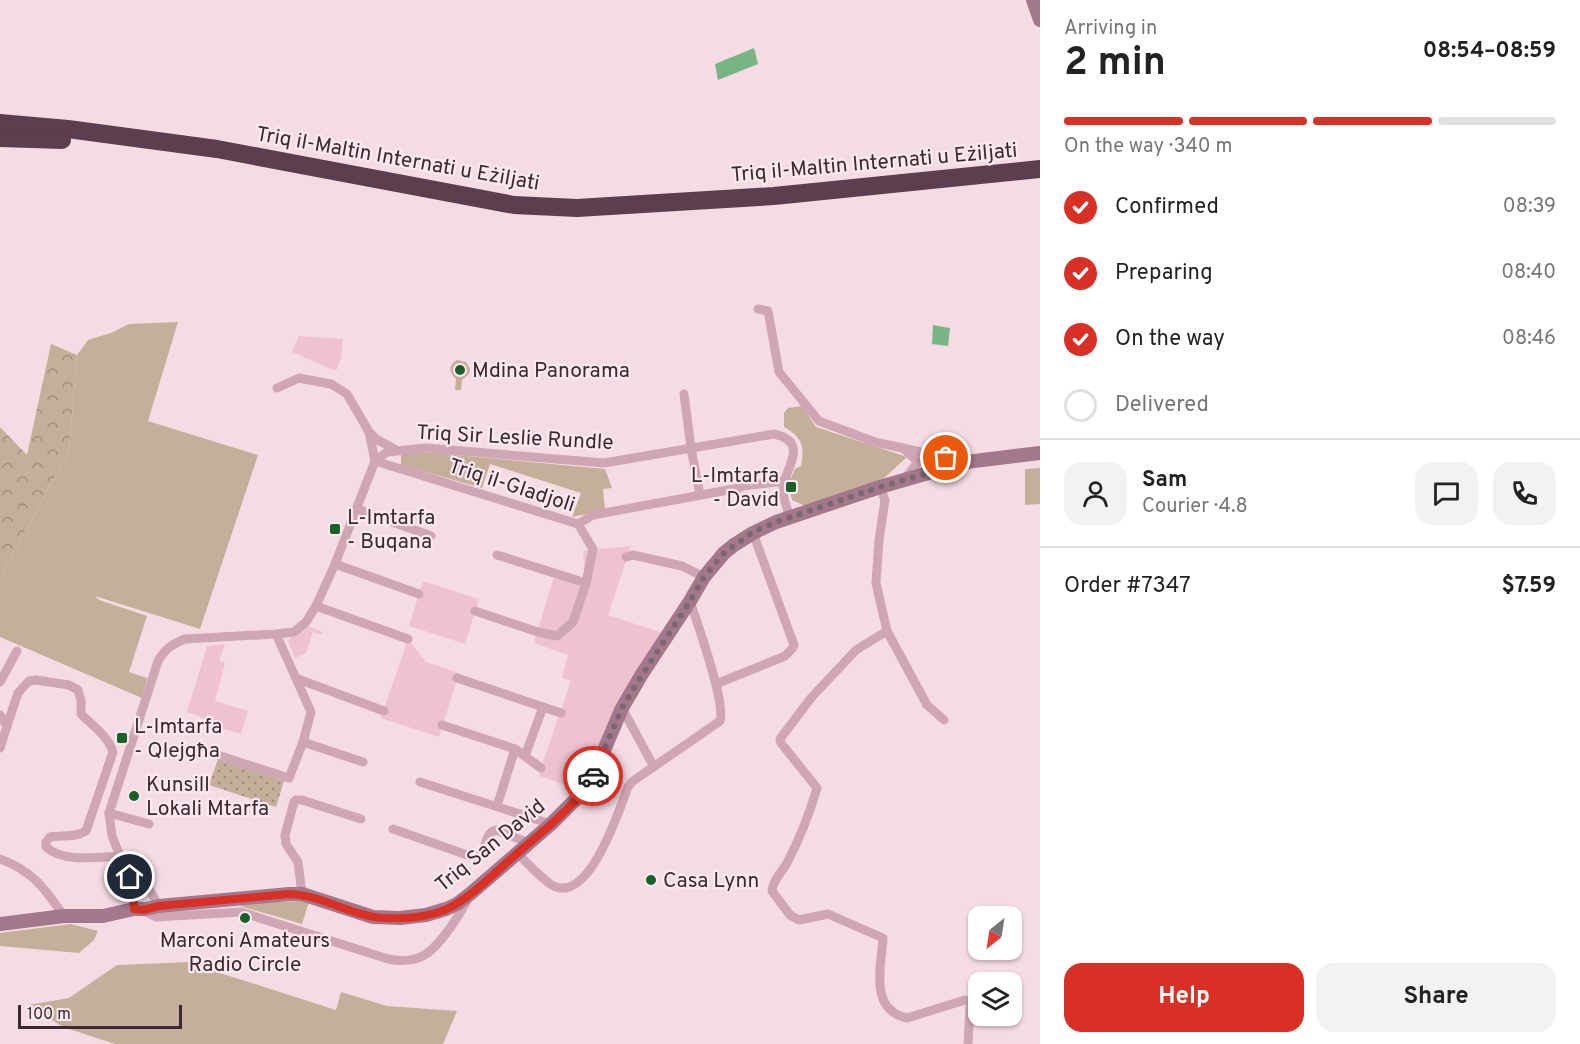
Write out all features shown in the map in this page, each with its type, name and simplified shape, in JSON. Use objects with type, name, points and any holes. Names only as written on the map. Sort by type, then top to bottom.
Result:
[{"type":"highway","name":"Triq il-Maltin Internati u Eżiljati","points":[[0,123],[68,129],[217,148],[514,205],[567,208],[774,196],[1040,170]]},
{"type":"highway","name":"Triq il-Maltin Internati u Eżiljati","points":[[0,138],[67,140],[219,160],[514,214],[575,218],[776,207],[1040,181]]},
{"type":"street","points":[[1033,0],[1040,20]]},
{"type":"street","points":[[758,309],[768,311],[779,372],[819,421],[875,442],[966,462]]},
{"type":"street","points":[[277,388],[299,378],[331,384],[347,394],[369,432],[376,439],[396,450]]},
{"type":"street","points":[[684,394],[700,495]]},
{"type":"street","points":[[369,432],[375,461],[335,564],[306,622],[294,632],[185,639],[165,649],[149,686],[109,813],[112,836],[126,866],[139,910],[156,917],[241,912],[388,959],[409,961],[429,953],[438,945],[463,909],[470,894]]},
{"type":"street","name":"Triq Sir Leslie Rundle","points":[[375,461],[387,452],[426,448],[604,463],[774,434],[780,435],[793,447],[793,461],[783,490],[790,517]]},
{"type":"street","points":[[902,448],[918,462],[904,480]]},
{"type":"street","points":[[927,453],[932,472]]},
{"type":"street","name":"Triq San David","points":[[0,924],[64,916],[103,916],[159,906],[289,894],[302,894],[373,917],[400,918],[437,913],[470,894],[551,824],[582,793],[590,782],[622,708],[642,674],[704,577],[724,553],[753,532],[880,487],[966,462],[1040,453]]},
{"type":"street","name":"Triq il-Gladjoli","points":[[375,461],[578,524],[593,549],[586,583],[573,622],[557,636],[475,611]]},
{"type":"street","points":[[578,524],[593,515],[743,486],[785,481]]},
{"type":"street","points":[[880,487],[885,500],[876,583],[887,631],[927,705],[944,720]]},
{"type":"street","points":[[357,509],[431,536]]},
{"type":"street","points":[[716,684],[785,656],[792,649],[793,640],[753,532]]},
{"type":"street","points":[[497,555],[586,583]]},
{"type":"street","points":[[627,557],[633,555],[682,566],[704,577]]},
{"type":"street","points":[[335,564],[419,594]]},
{"type":"street","points":[[517,853],[555,887],[564,888],[575,885],[587,873],[602,850],[628,787],[633,781],[720,721],[722,713],[716,684],[690,601]]},
{"type":"street","points":[[315,606],[408,639]]},
{"type":"street","points":[[887,631],[856,650],[811,698],[780,739],[817,788],[787,864],[772,885],[772,891],[790,915],[799,920],[828,914],[883,938],[880,986],[884,1004],[897,1016],[907,1018],[968,1000],[970,1003],[968,1044]]},
{"type":"street","points":[[208,752],[289,778],[303,742],[311,712],[276,634]]},
{"type":"street","points":[[0,682],[17,651]]},
{"type":"street","points":[[458,678],[561,713]]},
{"type":"street","points":[[297,679],[384,711]]},
{"type":"street","points":[[0,748],[18,693],[29,681],[69,685],[78,690],[81,714],[111,745],[112,752],[86,831],[74,836],[50,837],[46,841],[46,847],[51,851],[74,858],[120,856]]},
{"type":"street","points":[[525,756],[543,707]]},
{"type":"street","points":[[622,708],[654,767]]},
{"type":"street","points":[[0,715],[8,726]]},
{"type":"street","points":[[442,725],[515,749],[541,768]]},
{"type":"street","points":[[303,742],[363,762]]},
{"type":"street","points":[[497,806],[515,749]]},
{"type":"street","points":[[420,782],[551,824]]},
{"type":"street","points":[[302,894],[298,862],[285,840],[288,820],[296,800],[361,819]]},
{"type":"street","points":[[109,813],[149,824]]},
{"type":"street","points":[[393,829],[473,857],[482,853],[489,834],[493,830],[529,843]]},
{"type":"street","points":[[0,859],[22,869],[34,878],[64,916]]},
{"type":"street","points":[[126,866],[147,886],[159,906]]},
{"type":"green space","points":[[178,322],[148,421],[258,455],[200,629],[95,596],[99,600],[147,616],[129,672],[147,678],[142,698],[0,637],[0,578],[69,452],[77,355],[88,340],[111,333],[129,324]]},
{"type":"green space","points":[[51,344],[77,355],[69,452],[0,578],[0,427],[27,455]]},
{"type":"green space","points":[[457,360],[466,362],[470,369],[469,374],[462,380],[461,390],[455,390],[456,379],[450,369]]},
{"type":"green space","points":[[802,406],[816,427],[907,457],[883,479],[805,506],[792,500],[788,484],[795,469],[801,466],[803,453],[798,438],[784,427],[784,413],[788,408]]},
{"type":"green space","points":[[401,453],[434,453],[605,469],[612,488],[603,489],[605,510],[572,517],[581,493],[490,464],[482,488],[401,465]]},
{"type":"green space","points":[[1040,468],[1040,504],[1025,505],[1025,469]]},
{"type":"green space","points":[[218,759],[284,781],[276,807],[209,785]]},
{"type":"green space","points":[[309,902],[302,924],[240,906],[246,903]]},
{"type":"green space","points":[[71,924],[98,931],[94,940],[79,953],[0,946],[0,933]]},
{"type":"green space","points":[[216,961],[220,973],[336,1010],[341,992],[387,1006],[457,1011],[443,1044],[115,1044],[63,1027],[28,1005],[69,998],[117,965]]},
{"type":"shaded area","points":[[754,48],[758,64],[718,80],[715,64]]},
{"type":"shaded area","points":[[933,325],[950,328],[948,346],[932,344]]},
{"type":"shaded area","points":[[299,336],[343,339],[341,358],[336,371],[292,352]]},
{"type":"shaded area","points":[[631,546],[608,615],[663,633],[580,790],[540,776],[571,681],[562,678],[568,655],[534,643],[555,573],[586,582],[583,551]]},
{"type":"shaded area","points":[[423,581],[479,599],[465,644],[409,626]]},
{"type":"shaded area","points":[[307,626],[323,632],[321,635],[313,632],[306,653],[295,658],[288,641]]},
{"type":"shaded area","points":[[408,639],[426,662],[459,673],[439,737],[381,718]]},
{"type":"shaded area","points":[[225,644],[219,661],[225,663],[215,701],[248,711],[241,734],[207,724],[206,719],[187,712],[207,646]]},
{"type":"way so far","points":[[593,776],[622,708],[704,577],[724,553],[753,532],[776,522],[932,472],[927,453],[946,458]]},
{"type":"place","name":"Mdina Panorama","points":[[460,370]]},
{"type":"place","name":"L-Imtarfa - David","points":[[791,487]]},
{"type":"place","name":"L-Imtarfa - Buqana","points":[[335,529]]},
{"type":"place","name":"L-Imtarfa - Qlejgħa","points":[[122,738]]},
{"type":"place","name":"Kunsill Lokali Mtarfa","points":[[134,796]]},
{"type":"place","name":"Casa Lynn","points":[[651,880]]},
{"type":"place","name":"Marconi Amateurs Radio Circle","points":[[245,918]]},
{"type":"route","points":[[130,877],[134,909],[302,894],[373,917],[400,918],[437,913],[470,894],[551,824],[582,793],[593,776]]}]
